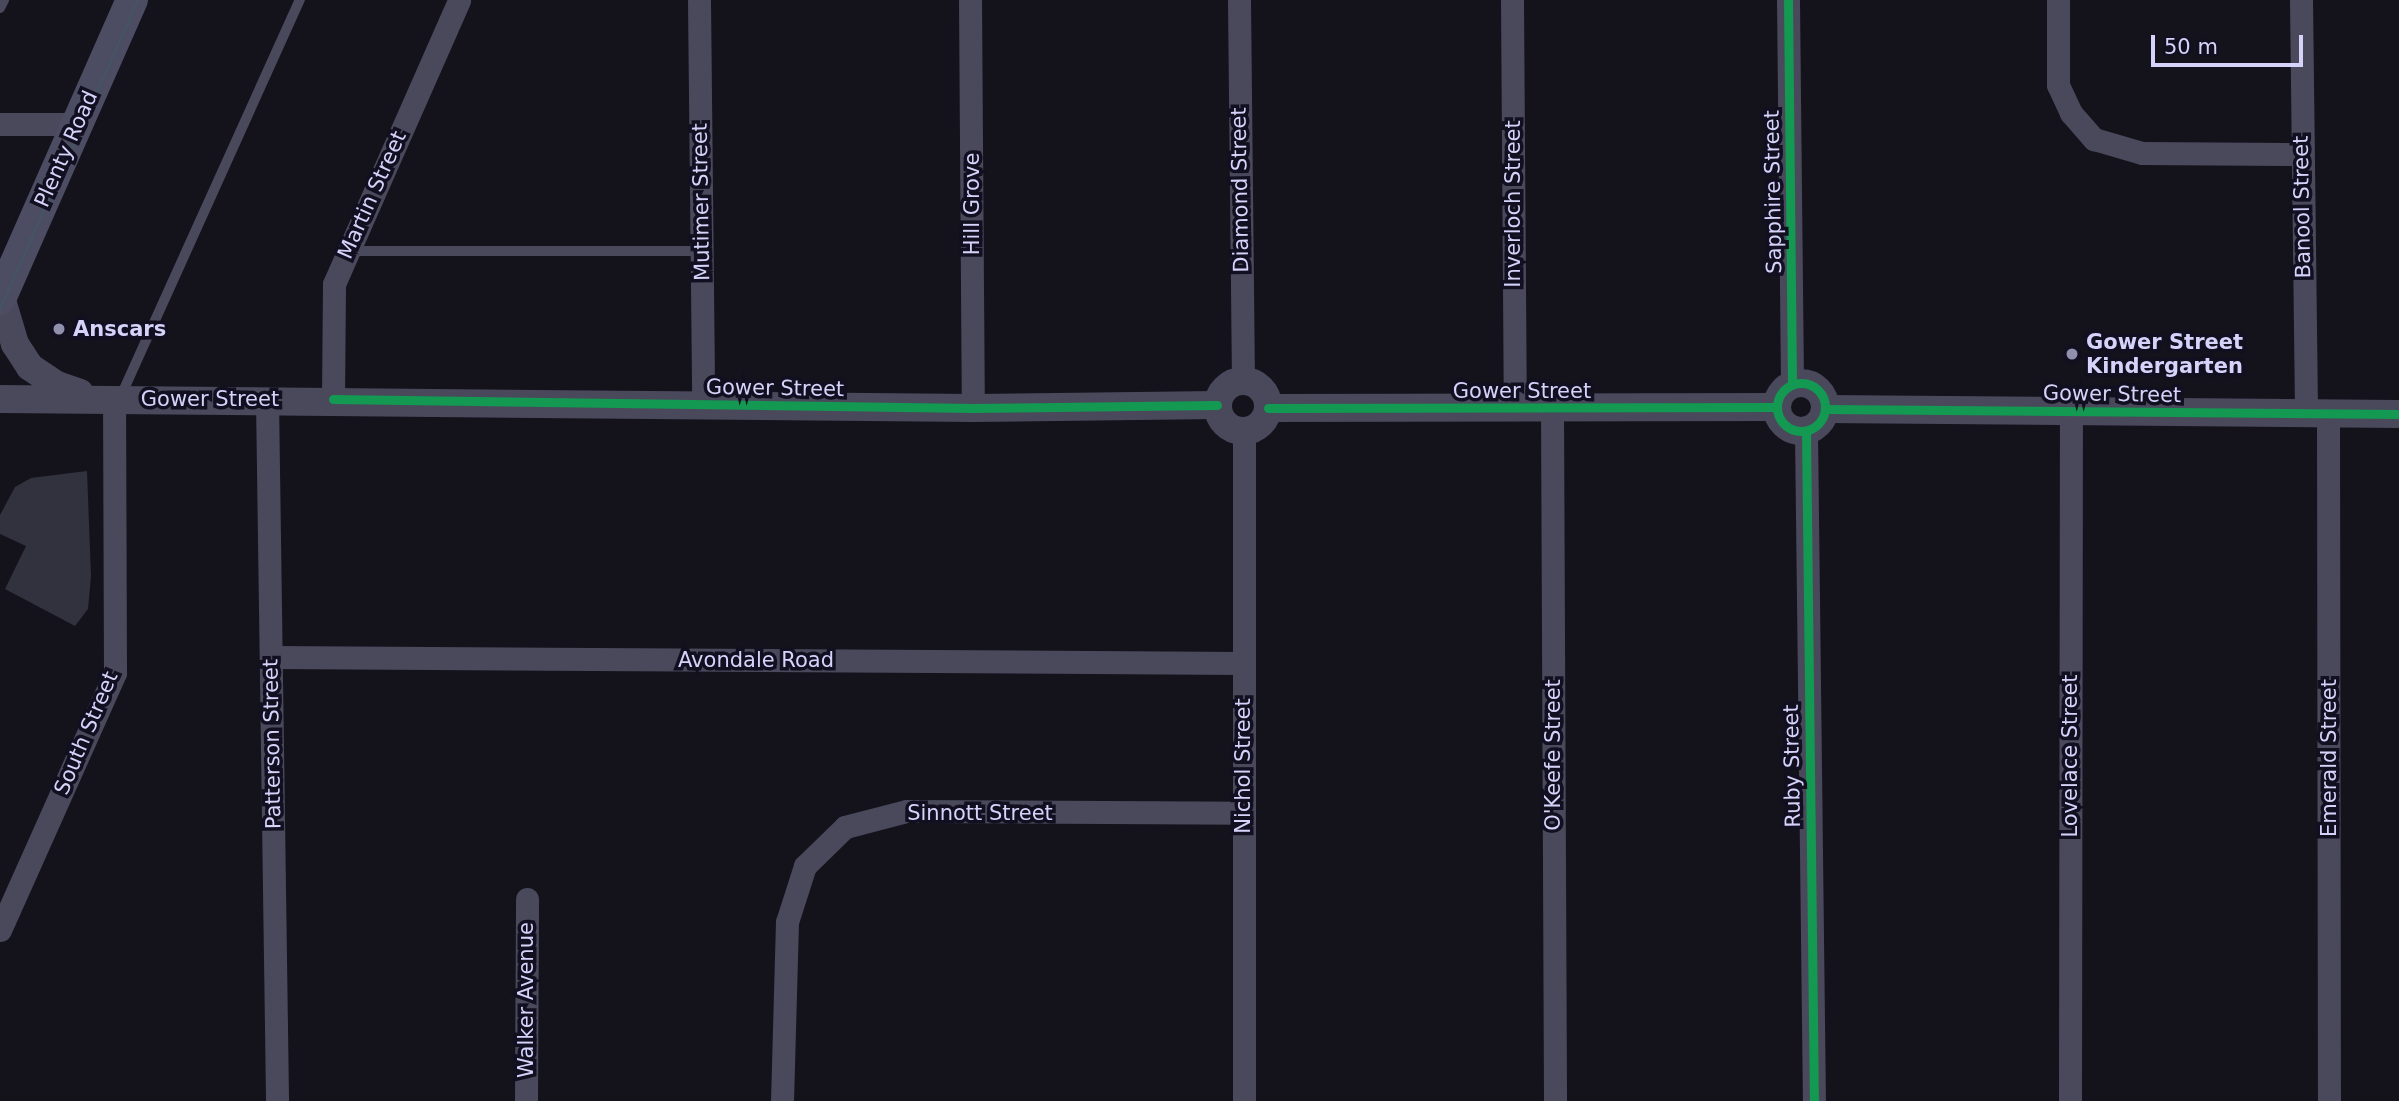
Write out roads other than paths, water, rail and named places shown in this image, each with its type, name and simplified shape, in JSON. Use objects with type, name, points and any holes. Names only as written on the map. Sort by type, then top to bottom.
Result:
[{"type":"main road","name":"Plenty Road","points":[[0,298],[132,0]]},
{"type":"street","name":"Martin Street","points":[[333,399],[331,310],[334,284],[459,0]]},
{"type":"street","name":"Mutimer Street","points":[[699,0],[704,404]]},
{"type":"street","name":"Hill Grove","points":[[970,0],[973,408]]},
{"type":"street","name":"Diamond Street","points":[[1239,0],[1243,380]]},
{"type":"street","name":"Inverloch Street","points":[[1512,0],[1515,409]]},
{"type":"street","name":"Sapphire Street","points":[[1788,0],[1792,384]]},
{"type":"street","points":[[2059,0],[2058,85],[2071,113],[2094,139],[2142,153],[2301,153]]},
{"type":"street","name":"Banool Street","points":[[2301,0],[2301,153],[2317,414]]},
{"type":"street","points":[[0,124],[77,124]]},
{"type":"street","points":[[0,298],[15,344],[30,367],[57,385],[110,398]]},
{"type":"street","points":[[1243,380],[1262,390],[1268,408],[1261,423],[1244,431],[1224,423],[1217,405],[1224,389],[1243,380]]},
{"type":"street","points":[[1792,384],[1812,385],[1819,391],[1826,409],[1819,424],[1806,431],[1782,424],[1776,407],[1781,393],[1792,384]]},
{"type":"street","name":"South Street","points":[[0,930],[115,673],[110,398]]},
{"type":"street","name":"Gower Street","points":[[0,399],[333,399],[973,408],[1217,405]]},
{"type":"street","name":"Patterson Street","points":[[267,399],[275,1097]]},
{"type":"street","name":"Gower Street","points":[[1268,408],[1776,407]]},
{"type":"street","name":"O'Keefe Street","points":[[1552,408],[1555,1101]]},
{"type":"street","name":"Gower Street","points":[[1826,409],[2399,414]]},
{"type":"street","name":"Lovelace Street","points":[[2070,1101],[2071,411]]},
{"type":"street","name":"Emerald Street","points":[[2317,414],[2329,1101]]},
{"type":"street","name":"Nichol Street","points":[[1244,431],[1244,1101]]},
{"type":"street","name":"Ruby Street","points":[[1806,431],[1814,1101]]},
{"type":"street","name":"Avondale Road","points":[[271,657],[1242,663]]},
{"type":"street","name":"Sinnott Street","points":[[782,1101],[787,922],[805,866],[845,827],[907,811],[1243,814]]},
{"type":"street","name":"Walker Avenue","points":[[526,1101],[527,899]]},
{"type":"lane","points":[[0,8],[4,0]]},
{"type":"lane","points":[[110,398],[300,0]]},
{"type":"lane","points":[[347,251],[702,251]]},
{"type":"tram line","points":[[0,309],[138,0]]},
{"type":"place","name":"Anscars","points":[[59,329]]},
{"type":"place","name":"Gower Street Kindergarten","points":[[2072,354]]}]
